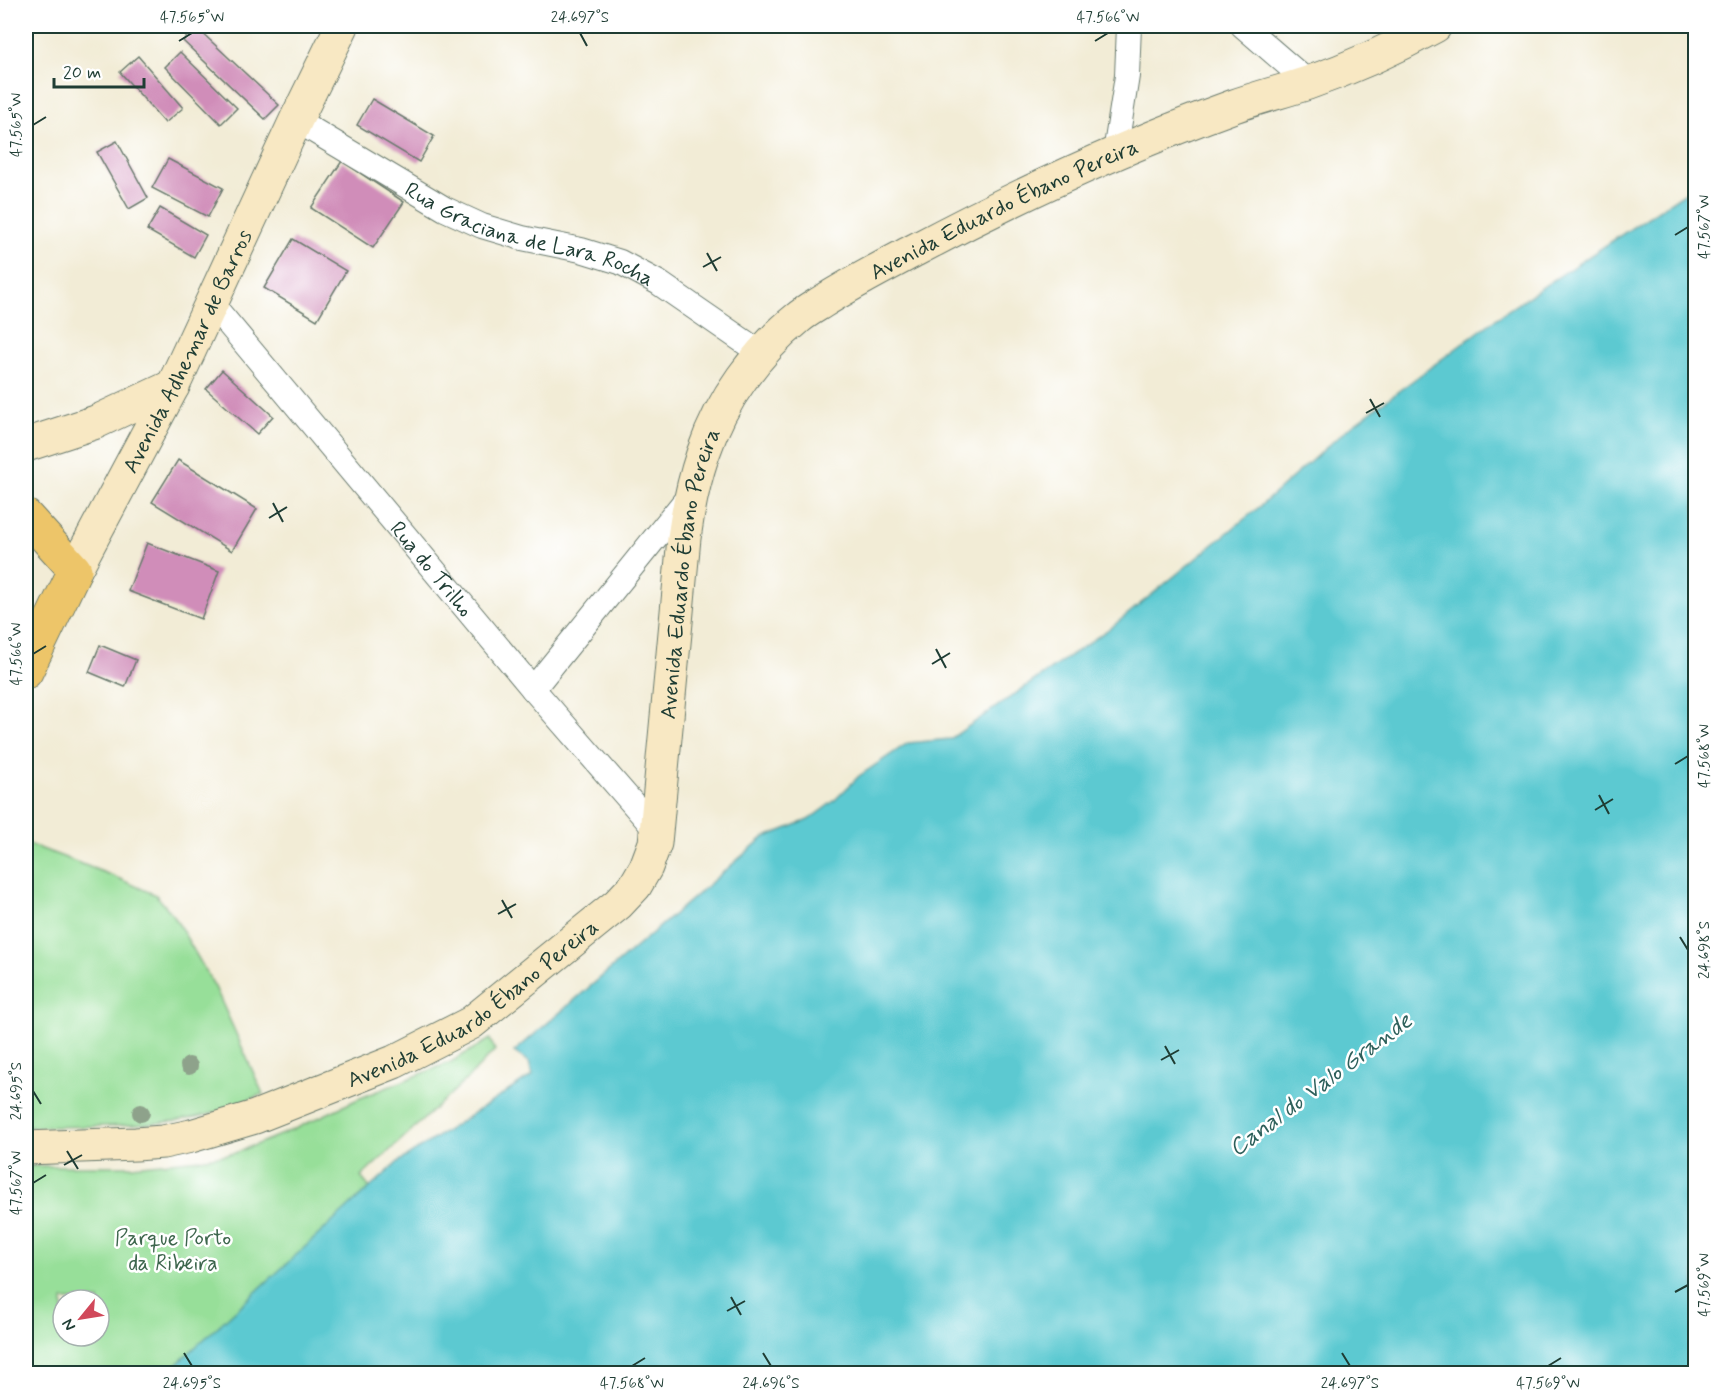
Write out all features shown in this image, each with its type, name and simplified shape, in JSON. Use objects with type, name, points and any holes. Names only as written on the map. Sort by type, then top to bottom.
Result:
[{"type":"main road","name":"Avenida Adhemar de Barros","points":[[26,672],[75,570],[173,386],[342,26]]},
{"type":"main road","name":"Avenida Eduardo Ébano Pereira","points":[[29,1147],[163,1142],[224,1127],[394,1062],[471,1023],[618,904],[635,886],[646,867],[655,843],[689,496],[704,450],[718,418],[741,379],[762,354],[798,318],[852,283],[1051,182],[1115,153],[1236,105],[1309,83],[1406,42],[1435,26]]},
{"type":"main road","points":[[26,445],[96,422],[173,386]]},
{"type":"main road","points":[[26,516],[75,570]]},
{"type":"street","points":[[1115,153],[1127,76],[1129,26]]},
{"type":"street","points":[[1243,26],[1309,83]]},
{"type":"street","name":"Rua Graciana de Lara Rocha","points":[[296,120],[445,209],[482,226],[620,262],[659,283],[762,354]]},
{"type":"street","name":"Rua do Trilho","points":[[212,304],[533,688],[655,829]]},
{"type":"street","points":[[533,688],[689,496]]},
{"type":"green space","points":[[26,843],[111,875],[156,895],[174,916],[215,987],[263,1094],[206,1115],[161,1123],[26,1127]]},
{"type":"green space","name":"Parque Porto da Ribeira","points":[[490,1039],[495,1050],[361,1177],[370,1188],[169,1373],[26,1373],[26,1172],[31,1166],[132,1166],[235,1153],[297,1128],[358,1099],[451,1062]]},
{"type":"water","name":"Canal do Valo Grande","points":[[1695,186],[1695,1373],[167,1373],[398,1162],[533,1075],[529,1062],[514,1052],[763,838],[808,820],[834,801],[859,776],[908,743],[950,739],[1113,626],[1258,508],[1346,430],[1508,310]]},
{"type":"building","points":[[196,27],[279,105],[265,119],[183,41]]},
{"type":"building","points":[[180,52],[237,108],[221,124],[165,67]]},
{"type":"building","points":[[138,56],[183,108],[165,123],[120,72]]},
{"type":"building","points":[[372,99],[434,136],[419,162],[357,125]]},
{"type":"building","points":[[117,141],[148,198],[129,209],[97,152]]},
{"type":"building","points":[[168,159],[223,188],[208,217],[152,188]]},
{"type":"building","points":[[342,161],[404,202],[373,248],[311,208]]},
{"type":"building","points":[[160,208],[206,235],[194,257],[147,230]]},
{"type":"building","points":[[293,239],[346,271],[317,320],[264,288]]},
{"type":"building","points":[[222,370],[273,416],[257,434],[206,389]]},
{"type":"building","points":[[178,460],[257,509],[232,551],[152,502]]},
{"type":"building","points":[[147,543],[219,571],[201,619],[128,591]]},
{"type":"building","points":[[100,645],[136,660],[125,687],[89,672]]}]
